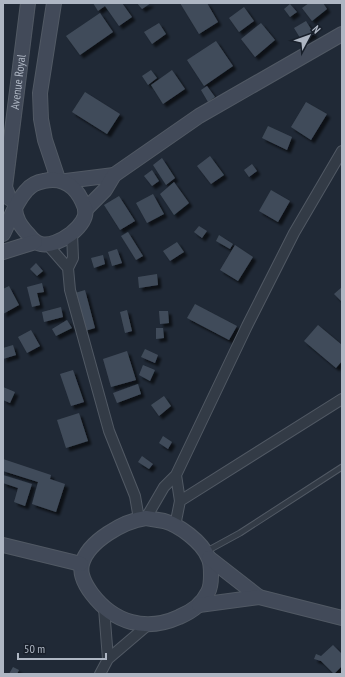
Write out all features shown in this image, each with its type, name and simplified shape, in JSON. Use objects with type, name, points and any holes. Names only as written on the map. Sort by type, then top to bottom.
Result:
[{"type":"street","name":"Avenue Royal","points":[[11,203],[5,186],[6,172],[28,3]]},
{"type":"street","name":"Avenue Royal","points":[[54,3],[40,93],[41,119],[45,140],[62,180]]},
{"type":"street","points":[[3,252],[41,243],[62,240],[78,227],[85,210],[105,190],[114,175],[199,116],[342,34]]},
{"type":"street","points":[[143,519],[164,487],[176,475],[247,326],[294,233],[342,151]]},
{"type":"street","points":[[3,234],[11,203],[38,182],[114,175]]},
{"type":"street","points":[[62,180],[77,193],[82,200],[85,210]]},
{"type":"street","points":[[11,203],[19,223],[68,268]]},
{"type":"street","points":[[72,233],[73,258],[68,268],[70,290],[109,431],[143,519]]},
{"type":"street","points":[[180,501],[342,399]]},
{"type":"street","points":[[175,526],[180,501],[176,475]]},
{"type":"street","points":[[207,555],[211,570],[211,583],[209,592],[199,605],[191,612],[171,620],[149,624],[130,622],[114,615],[104,608],[93,596],[84,581],[81,564],[88,552],[104,536],[122,525],[143,519],[165,521],[182,529],[195,539],[207,555],[259,597]]},
{"type":"street","points":[[3,546],[81,564]]},
{"type":"street","points":[[199,605],[259,597],[342,618]]},
{"type":"street","points":[[104,608],[108,659]]},
{"type":"street","points":[[100,674],[108,659],[149,624]]},
{"type":"lane","points":[[207,555],[342,467]]},
{"type":"building","points":[[93,3],[122,3],[132,17],[119,26],[105,6],[98,11]]},
{"type":"building","points":[[137,3],[151,3],[142,9]]},
{"type":"building","points":[[180,3],[207,3],[218,22],[199,34]]},
{"type":"building","points":[[309,3],[323,3],[327,9],[312,21],[302,8]]},
{"type":"building","points":[[290,4],[297,12],[290,17],[284,9]]},
{"type":"building","points":[[244,7],[254,21],[239,32],[229,18]]},
{"type":"building","points":[[100,13],[113,32],[80,55],[66,36]]},
{"type":"building","points":[[306,21],[314,34],[302,41],[294,28]]},
{"type":"building","points":[[159,23],[166,34],[152,44],[144,32]]},
{"type":"building","points":[[261,23],[275,40],[255,57],[241,39]]},
{"type":"building","points":[[216,41],[233,66],[204,86],[187,60]]},
{"type":"building","points":[[151,70],[157,78],[148,85],[142,76]]},
{"type":"building","points":[[172,70],[185,89],[163,104],[151,85]]},
{"type":"building","points":[[207,86],[215,97],[208,102],[201,90]]},
{"type":"building","points":[[85,92],[120,114],[107,134],[72,112]]},
{"type":"building","points":[[306,102],[327,114],[311,140],[291,127]]},
{"type":"building","points":[[268,126],[292,137],[287,150],[262,138]]},
{"type":"building","points":[[210,156],[224,175],[211,184],[197,166]]},
{"type":"building","points":[[162,158],[175,178],[166,185],[153,165]]},
{"type":"building","points":[[252,164],[257,171],[249,177],[244,170]]},
{"type":"building","points":[[152,170],[159,181],[152,186],[144,176]]},
{"type":"building","points":[[174,182],[189,203],[174,215],[160,194]]},
{"type":"building","points":[[271,190],[290,201],[278,222],[259,211]]},
{"type":"building","points":[[153,194],[164,214],[147,223],[136,203]]},
{"type":"building","points":[[119,196],[135,221],[120,230],[104,205]]},
{"type":"building","points":[[199,226],[207,231],[202,238],[194,232]]},
{"type":"building","points":[[128,232],[143,256],[136,260],[121,236]]},
{"type":"building","points":[[219,235],[233,244],[230,249],[216,241]]},
{"type":"building","points":[[177,242],[184,252],[170,261],[163,251]]},
{"type":"building","points":[[235,245],[253,257],[238,281],[220,270]]},
{"type":"building","points":[[117,249],[122,263],[112,266],[108,252]]},
{"type":"building","points":[[103,255],[105,264],[94,268],[91,258]]},
{"type":"building","points":[[36,263],[43,271],[37,276],[30,269]]},
{"type":"building","points":[[157,274],[158,285],[139,288],[138,277]]},
{"type":"building","points":[[42,283],[44,292],[37,293],[40,305],[32,307],[27,287]]},
{"type":"building","points":[[9,286],[19,305],[3,314],[3,289]]},
{"type":"building","points":[[342,287],[342,302],[334,294]]},
{"type":"building","points":[[85,290],[95,328],[85,331],[75,293]]},
{"type":"building","points":[[195,304],[237,326],[229,340],[187,318]]},
{"type":"building","points":[[61,307],[63,317],[44,322],[42,312]]},
{"type":"building","points":[[127,310],[132,331],[125,333],[120,312]]},
{"type":"building","points":[[159,311],[168,311],[169,323],[160,324]]},
{"type":"building","points":[[67,320],[72,328],[56,336],[52,329]]},
{"type":"building","points":[[318,325],[342,345],[342,361],[336,368],[304,341]]},
{"type":"building","points":[[156,328],[163,328],[164,338],[156,339]]},
{"type":"building","points":[[31,330],[40,346],[27,353],[18,337]]},
{"type":"building","points":[[13,345],[16,355],[3,359],[3,348]]},
{"type":"building","points":[[145,349],[158,355],[155,363],[141,357]]},
{"type":"building","points":[[127,351],[136,380],[111,387],[103,359]]},
{"type":"building","points":[[143,365],[155,370],[150,381],[139,375]]},
{"type":"building","points":[[73,370],[84,402],[71,406],[60,374]]},
{"type":"building","points":[[138,384],[141,394],[117,403],[113,393]]},
{"type":"building","points":[[3,387],[15,392],[10,403],[3,400]]},
{"type":"building","points":[[164,396],[171,406],[159,416],[151,405]]},
{"type":"building","points":[[79,413],[88,441],[66,448],[57,420]]},
{"type":"building","points":[[163,436],[172,442],[168,449],[159,443]]},
{"type":"building","points":[[142,456],[153,464],[149,469],[138,462]]},
{"type":"building","points":[[3,459],[51,475],[50,479],[65,484],[56,512],[32,504],[38,482],[3,471]]},
{"type":"building","points":[[3,475],[32,484],[25,506],[14,502],[18,488],[3,483]]},
{"type":"building","points":[[333,645],[342,654],[342,666],[334,674],[321,661],[314,659],[316,654],[321,656]]},
{"type":"building","points":[[13,667],[19,670],[17,674],[9,674]]}]
